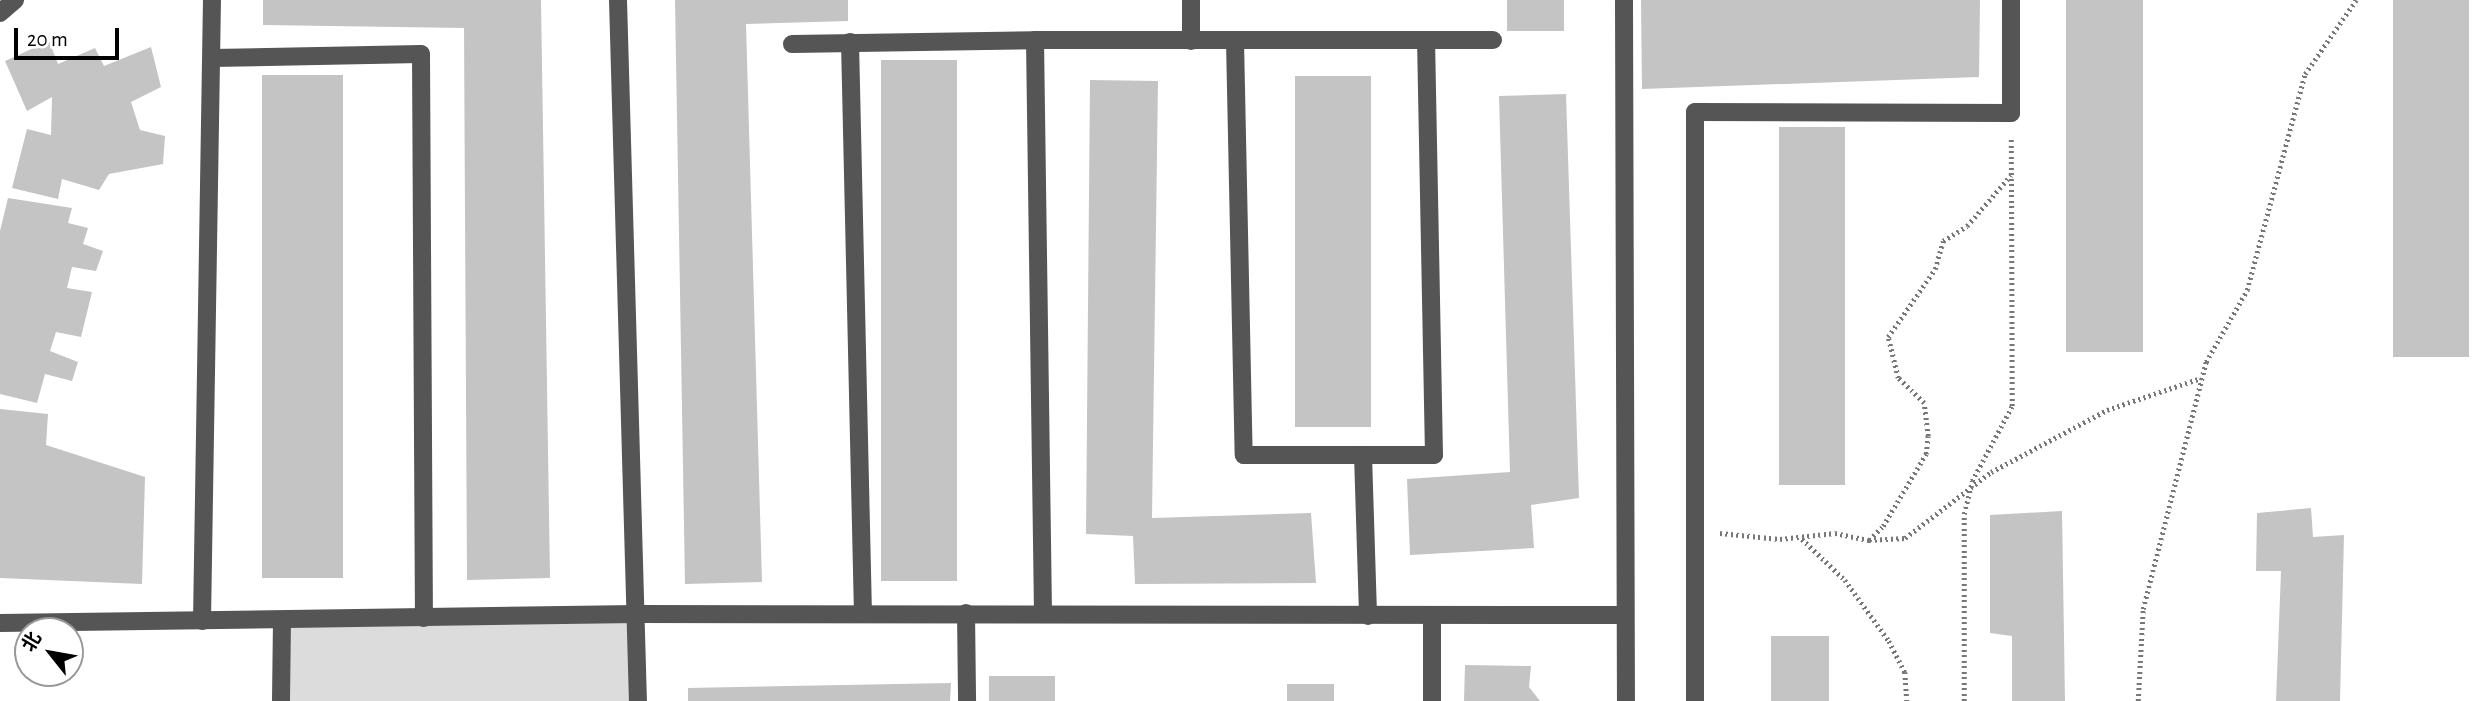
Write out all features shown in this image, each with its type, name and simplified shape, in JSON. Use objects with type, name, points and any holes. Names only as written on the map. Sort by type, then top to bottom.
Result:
[{"type":"street","points":[[0,13],[15,0]]},
{"type":"street","points":[[202,621],[212,0]]},
{"type":"street","points":[[618,0],[638,701]]},
{"type":"street","points":[[1191,0],[1191,40]]},
{"type":"street","points":[[1624,0],[1626,701]]},
{"type":"street","points":[[1695,701],[1695,112],[2011,113],[2011,0]]},
{"type":"street","points":[[1035,40],[1043,614]]},
{"type":"street","points":[[792,44],[1035,40],[1493,40]]},
{"type":"street","points":[[1235,41],[1244,455],[1434,455],[1426,40]]},
{"type":"street","points":[[850,42],[863,613]]},
{"type":"street","points":[[212,58],[421,54],[424,618]]},
{"type":"street","points":[[1363,455],[1368,616]]},
{"type":"street","points":[[966,613],[967,701]]},
{"type":"street","points":[[0,623],[636,614],[1624,615]]},
{"type":"street","points":[[1432,616],[1432,701]]},
{"type":"street","points":[[281,701],[282,620]]},
{"type":"path","points":[[2138,701],[2143,609],[2202,377],[2247,290],[2305,74],[2356,0]]},
{"type":"path","points":[[1965,701],[1962,532],[1971,484],[2011,406],[2011,113]]},
{"type":"path","points":[[1868,540],[1897,507],[1928,436],[1924,402],[1898,378],[1888,337],[1935,269],[1943,241],[1966,226],[2011,175]]},
{"type":"path","points":[[1695,530],[1802,539],[1835,533],[1868,540],[1905,538],[1971,484],[2107,410],[2202,377]]},
{"type":"path","points":[[1802,539],[1845,580],[1889,641],[1905,672],[1907,701]]},
{"type":"shaded area","points":[[637,614],[639,701],[283,701],[282,620]]},
{"type":"building","points":[[263,0],[541,0],[550,578],[467,580],[464,28],[263,25]]},
{"type":"building","points":[[675,0],[848,0],[848,21],[746,24],[762,582],[685,584]]},
{"type":"building","points":[[1507,0],[1564,0],[1564,31],[1507,31]]},
{"type":"building","points":[[1641,0],[1980,0],[1979,77],[1642,89]]},
{"type":"building","points":[[2066,0],[2143,0],[2143,352],[2066,352]]},
{"type":"building","points":[[2393,0],[2469,0],[2469,357],[2393,357]]},
{"type":"building","points":[[49,41],[58,64],[95,48],[104,66],[151,47],[161,87],[131,102],[140,130],[165,136],[163,164],[109,174],[99,190],[62,179],[58,199],[12,188],[27,129],[51,135],[52,97],[27,111],[5,61]]},
{"type":"building","points":[[881,60],[957,60],[957,581],[881,581]]},
{"type":"building","points":[[262,75],[343,75],[343,578],[262,578]]},
{"type":"building","points":[[1295,76],[1371,76],[1371,427],[1295,427]]},
{"type":"building","points":[[1090,80],[1158,81],[1152,518],[1311,513],[1316,583],[1135,584],[1133,536],[1086,534]]},
{"type":"building","points":[[1566,94],[1579,498],[1531,505],[1534,548],[1410,555],[1407,479],[1510,472],[1499,96]]},
{"type":"building","points":[[1779,127],[1845,127],[1845,485],[1779,485]]},
{"type":"building","points":[[8,198],[72,208],[68,223],[88,228],[83,244],[103,251],[96,271],[72,267],[67,288],[92,292],[81,337],[56,332],[50,351],[78,362],[72,381],[45,374],[37,403],[0,394],[0,231]]},
{"type":"building","points":[[0,409],[48,414],[46,445],[145,477],[142,584],[0,578]]},
{"type":"building","points":[[2311,508],[2313,537],[2344,535],[2340,701],[2276,701],[2281,571],[2256,571],[2257,513]]},
{"type":"building","points":[[2062,511],[2065,701],[2012,701],[2012,636],[1990,633],[1990,515]]},
{"type":"building","points":[[1771,636],[1829,636],[1829,701],[1771,701]]},
{"type":"building","points":[[1465,665],[1531,666],[1529,687],[1540,701],[1464,701]]},
{"type":"building","points":[[989,676],[1055,676],[1055,701],[989,701]]},
{"type":"building","points":[[951,683],[950,701],[688,701],[688,688]]},
{"type":"building","points":[[1287,684],[1334,684],[1334,701],[1287,701]]}]
